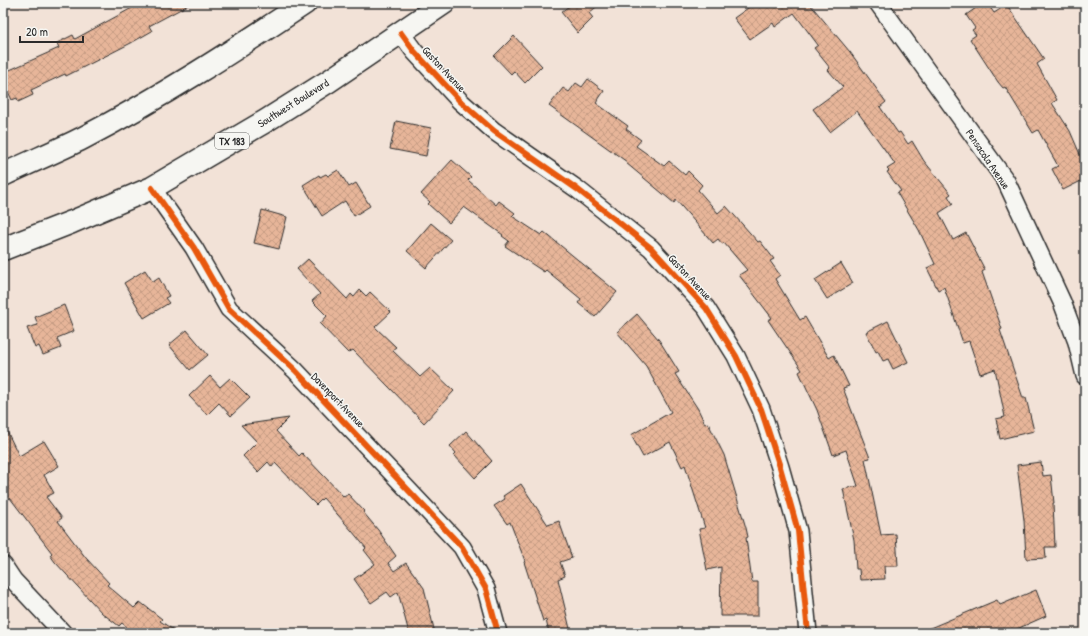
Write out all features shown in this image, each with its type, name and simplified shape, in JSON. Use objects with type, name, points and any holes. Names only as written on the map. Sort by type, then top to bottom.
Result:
[{"type":"main road","points":[[3,175],[83,138],[139,108],[206,68],[305,3]]},
{"type":"main road","name":"Southwest Boulevard","points":[[3,249],[152,188],[264,122],[401,33],[444,3]]},
{"type":"street","name":"Pensacola Avenue","points":[[878,3],[1006,181],[1062,302],[1077,342],[1085,376]]},
{"type":"street","name":"Gaston Avenue","points":[[401,33],[414,51],[460,101],[494,131],[577,189],[651,248],[706,308],[736,356],[762,409],[798,531],[808,633]]},
{"type":"street","name":"Davenport Avenue","points":[[152,188],[194,248],[229,309],[295,370],[462,547],[486,589],[498,633]]},
{"type":"street","points":[[3,565],[13,580],[63,633]]},
{"type":"building","points":[[141,3],[192,3],[149,26],[152,31],[131,43],[66,76],[65,74],[31,90],[33,95],[18,102],[17,98],[12,100],[3,81],[3,73],[59,48],[57,43],[73,35],[75,39]]},
{"type":"building","points":[[573,3],[601,3],[589,13],[593,18],[578,33],[561,12]]},
{"type":"building","points":[[755,3],[809,3],[850,52],[886,102],[880,107],[898,133],[900,132],[908,144],[912,141],[924,161],[951,194],[948,196],[953,204],[939,213],[953,240],[966,233],[985,270],[982,272],[1002,329],[1000,330],[1023,398],[1026,398],[1034,431],[1000,439],[996,419],[1005,417],[995,369],[980,374],[969,341],[963,343],[944,287],[938,290],[927,268],[935,264],[919,230],[897,193],[901,191],[887,172],[889,171],[887,169],[895,164],[857,111],[830,132],[813,109],[843,87],[828,70],[830,68],[814,48],[818,45],[794,13],[775,27],[773,23],[750,39],[734,18]]},
{"type":"building","points":[[983,3],[987,3],[994,13],[1007,5],[1044,59],[1037,64],[1057,100],[1052,103],[1070,131],[1085,166],[1085,179],[1063,190],[1052,169],[1058,166],[1038,130],[1033,133],[1005,87],[1003,88],[998,82],[970,39],[976,35],[972,30],[975,28],[966,15]]},
{"type":"building","points":[[514,36],[542,66],[525,83],[514,71],[511,74],[494,56]]},
{"type":"building","points":[[588,79],[604,91],[596,103],[628,126],[626,129],[641,140],[636,146],[664,166],[669,161],[685,175],[688,171],[702,185],[698,190],[718,213],[726,206],[758,242],[760,241],[774,259],[770,261],[780,275],[775,279],[800,320],[805,317],[829,358],[834,355],[849,386],[843,388],[870,458],[865,459],[881,535],[896,534],[898,566],[884,566],[885,579],[860,580],[859,569],[856,569],[854,540],[843,489],[858,486],[846,450],[833,455],[817,410],[799,372],[802,370],[768,320],[772,318],[739,275],[747,270],[724,243],[722,244],[718,239],[713,243],[676,200],[674,203],[626,163],[627,162],[549,106],[563,88],[569,92],[576,83],[582,87]]},
{"type":"building","points":[[396,121],[431,128],[426,156],[390,149]]},
{"type":"building","points":[[452,160],[471,177],[468,180],[496,205],[499,201],[515,213],[512,216],[541,235],[544,232],[617,292],[595,317],[578,303],[581,299],[546,270],[544,272],[505,246],[509,241],[502,236],[503,235],[464,207],[449,223],[428,204],[430,202],[421,194]]},
{"type":"building","points":[[338,170],[349,187],[356,183],[370,206],[354,216],[345,201],[322,216],[303,185],[319,175],[320,177],[326,174],[328,176]]},
{"type":"building","points":[[262,210],[287,217],[279,249],[254,243]]},
{"type":"building","points":[[431,223],[451,240],[426,268],[407,251]]},
{"type":"building","points":[[308,259],[347,299],[351,294],[354,297],[360,290],[366,296],[370,292],[391,312],[375,327],[396,347],[392,350],[420,377],[430,368],[454,391],[424,423],[353,350],[348,353],[320,324],[327,316],[312,301],[320,294],[297,269]]},
{"type":"building","points":[[841,263],[853,283],[827,299],[815,280]]},
{"type":"building","points":[[145,270],[153,282],[159,278],[169,296],[165,298],[169,303],[144,318],[124,283]]},
{"type":"building","points":[[64,305],[74,331],[57,338],[61,348],[43,355],[39,346],[35,348],[27,328],[38,325],[35,317]]},
{"type":"building","points":[[637,314],[659,340],[679,372],[675,374],[698,409],[705,424],[708,423],[724,455],[748,537],[746,538],[752,582],[758,582],[758,616],[720,616],[721,567],[707,570],[699,529],[705,528],[685,465],[682,467],[670,442],[643,457],[631,435],[671,412],[646,366],[617,332]]},
{"type":"building","points":[[888,321],[908,362],[893,369],[888,359],[883,361],[878,351],[876,352],[866,332]]},
{"type":"building","points":[[187,330],[208,355],[190,370],[169,345]]},
{"type":"building","points":[[210,376],[220,387],[230,378],[250,398],[231,416],[219,403],[207,415],[189,396]]},
{"type":"building","points":[[289,418],[276,431],[299,456],[302,453],[344,497],[348,494],[364,511],[363,512],[378,530],[396,556],[388,563],[394,571],[406,563],[424,588],[435,633],[409,633],[398,592],[391,597],[387,592],[371,603],[354,579],[375,564],[364,550],[366,548],[323,498],[316,505],[275,463],[272,467],[268,462],[258,472],[243,456],[257,442],[241,425]]},
{"type":"building","points":[[3,423],[19,456],[44,441],[59,466],[44,475],[54,493],[46,497],[62,518],[58,521],[86,558],[109,583],[107,585],[134,608],[140,602],[162,619],[160,621],[178,633],[134,633],[122,623],[119,626],[102,613],[55,562],[50,555],[52,553],[10,498],[3,502]]},
{"type":"building","points":[[466,431],[492,461],[475,478],[454,455],[456,453],[450,446]]},
{"type":"building","points":[[1041,462],[1043,476],[1051,475],[1054,503],[1055,547],[1045,547],[1046,558],[1026,559],[1024,520],[1017,465]]},
{"type":"building","points":[[521,484],[548,525],[559,521],[572,558],[560,562],[565,576],[558,579],[571,633],[549,633],[546,620],[543,621],[524,562],[525,561],[510,522],[507,524],[494,506],[505,499],[503,496]]},
{"type":"building","points":[[1036,590],[1046,616],[1008,633],[918,633],[997,600],[1000,605]]},
{"type":"cycle path","points":[[401,33],[414,51],[460,101],[494,131],[577,189],[651,248],[706,308],[736,356],[761,409],[780,467],[798,531],[808,633]]},
{"type":"cycle path","points":[[152,188],[194,248],[229,309],[295,370],[462,547],[486,589],[498,633]]}]
